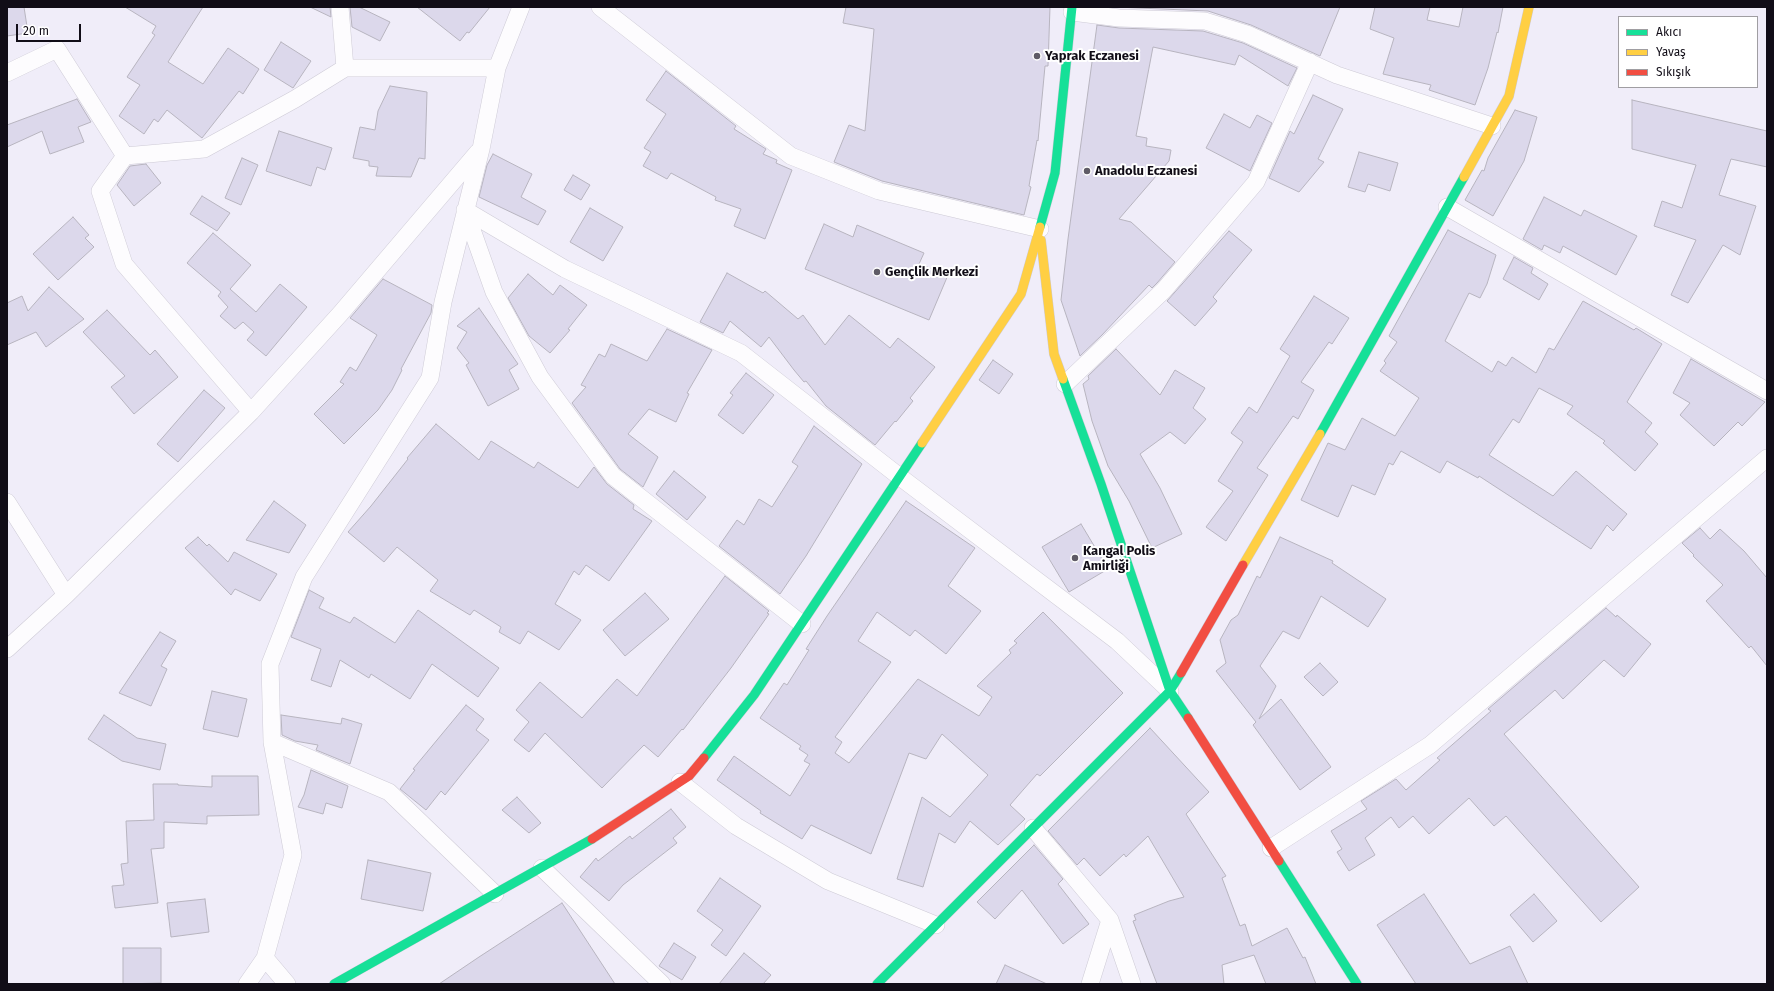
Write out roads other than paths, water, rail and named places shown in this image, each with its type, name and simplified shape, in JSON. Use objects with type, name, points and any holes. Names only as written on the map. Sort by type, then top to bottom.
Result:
[{"type":"street","points":[[340,7],[345,68]]},
{"type":"street","points":[[247,984],[265,958],[293,854],[272,742],[270,664],[304,577],[430,378],[442,302],[481,149],[497,68],[521,7]]},
{"type":"street","points":[[600,7],[791,156],[879,191],[1040,230]]},
{"type":"street","points":[[877,984],[1170,691],[1312,449],[1509,96],[1529,7]]},
{"type":"street","points":[[334,984],[586,843],[689,776],[754,695],[1021,294],[1056,173],[1072,9],[1119,18],[1206,21],[1247,34],[1337,74],[1492,126]]},
{"type":"street","points":[[7,73],[58,49],[125,156]]},
{"type":"street","points":[[1064,384],[1164,290],[1256,182],[1310,62]]},
{"type":"street","points":[[251,412],[124,264],[100,191],[125,156],[204,149],[295,99],[345,68],[497,68]]},
{"type":"street","points":[[7,649],[66,595],[251,412],[340,314],[481,149]]},
{"type":"street","points":[[1447,208],[1767,391]]},
{"type":"street","points":[[465,210],[565,269],[741,353],[900,477],[1117,641],[1170,691],[1334,946],[1356,984]]},
{"type":"street","points":[[465,210],[494,292],[540,377],[613,476],[802,624]]},
{"type":"street","points":[[1040,230],[1054,354],[1101,484],[1170,691]]},
{"type":"street","points":[[1271,848],[1430,745],[1767,458]]},
{"type":"street","points":[[7,502],[66,595]]},
{"type":"street","points":[[272,742],[389,792],[495,894]]},
{"type":"street","points":[[680,782],[736,826],[828,881],[936,925]]},
{"type":"street","points":[[1033,828],[1110,920],[1132,984]]},
{"type":"street","points":[[542,868],[662,984]]},
{"type":"street","points":[[1090,984],[1110,920]]},
{"type":"street","points":[[265,958],[287,984]]},
{"type":"place","name":"Yaprak Eczanesi","points":[[1037,56]]},
{"type":"place","name":"Anadolu Eczanesi","points":[[1087,171]]},
{"type":"place","name":"Gençlik Merkezi","points":[[877,272]]},
{"type":"place","name":"Kangal Polis Amirliği","points":[[1075,558]]}]
